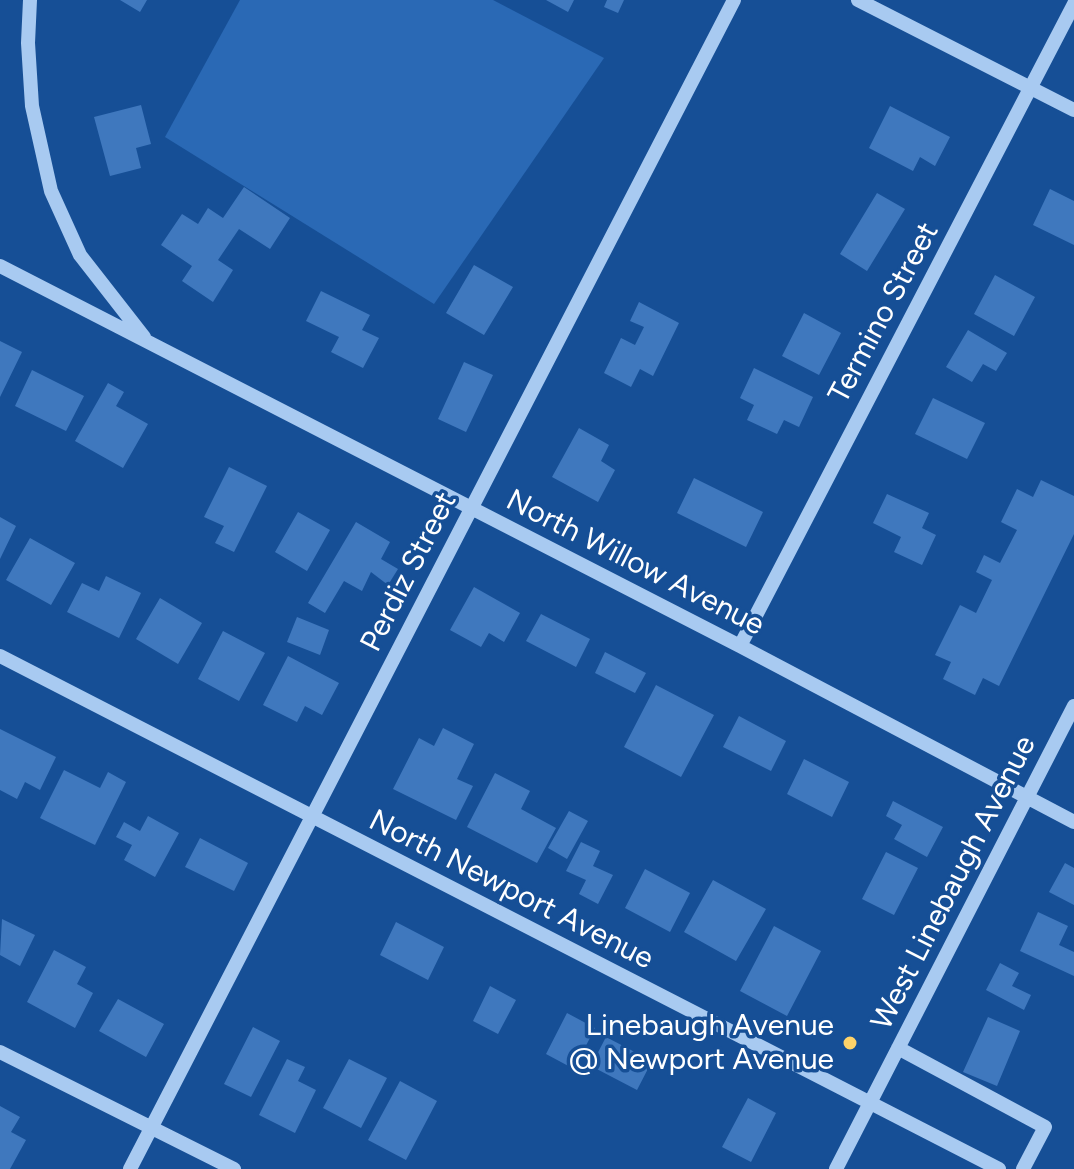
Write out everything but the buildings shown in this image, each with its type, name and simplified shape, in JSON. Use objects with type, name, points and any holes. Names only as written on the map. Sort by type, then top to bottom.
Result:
[{"type":"street","points":[[30,0],[28,43],[32,106],[51,191],[80,255],[148,342]]},
{"type":"street","name":"Perdiz Street","points":[[130,1169],[734,0]]},
{"type":"street","points":[[858,0],[1074,110]]},
{"type":"street","name":"Termino Street","points":[[740,646],[1074,4]]},
{"type":"street","name":"North Willow Avenue","points":[[0,266],[740,646],[1074,822]]},
{"type":"street","name":"North Newport Avenue","points":[[0,656],[999,1169]]},
{"type":"street","name":"West Linebaugh Avenue","points":[[836,1169],[1074,706]]},
{"type":"street","points":[[898,1048],[1045,1127],[1023,1169]]},
{"type":"street","points":[[0,1052],[234,1169]]},
{"type":"shaded area","points":[[240,0],[493,0],[604,58],[434,304],[165,137]]},
{"type":"place","name":"Linebaugh Avenue @ Newport Avenue","points":[[850,1043]]}]
